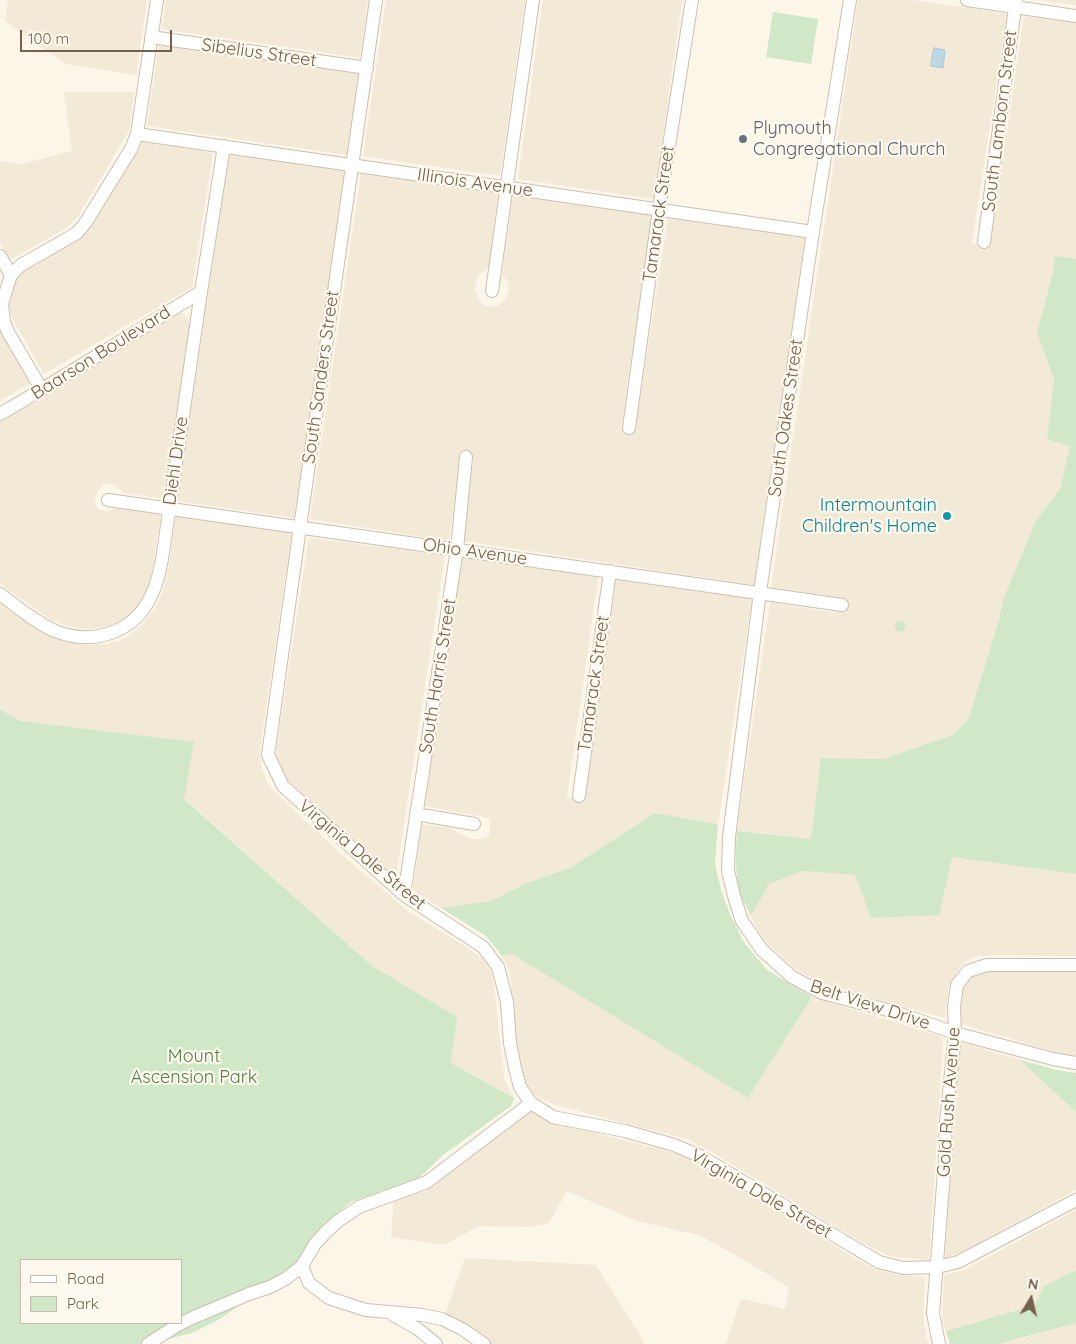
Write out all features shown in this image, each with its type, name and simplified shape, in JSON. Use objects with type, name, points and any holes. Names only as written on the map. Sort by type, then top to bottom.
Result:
[{"type":"street","points":[[42,390],[8,332],[4,322],[2,304],[11,275],[21,265],[77,234],[131,148],[137,134],[156,0]]},
{"type":"street","name":"South Sanders Street","points":[[268,755],[376,0]]},
{"type":"street","points":[[492,291],[533,0]]},
{"type":"street","name":"Tamarack Street","points":[[629,428],[659,210],[692,0]]},
{"type":"street","name":"South Oakes Street","points":[[729,837],[760,592],[813,232],[850,0]]},
{"type":"street","points":[[966,0],[1016,4],[1076,16]]},
{"type":"street","name":"South Lamborn Street","points":[[984,242],[1016,4]]},
{"type":"street","name":"Sibelius Street","points":[[151,37],[367,68]]},
{"type":"street","name":"Illinois Avenue","points":[[137,134],[813,232]]},
{"type":"street","name":"Diehl Drive","points":[[0,594],[42,624],[65,634],[89,637],[110,634],[133,622],[152,596],[162,562],[224,146]]},
{"type":"street","points":[[0,256],[11,275]]},
{"type":"street","name":"Baarson Boulevard","points":[[0,414],[201,292]]},
{"type":"street","name":"South Harris Street","points":[[404,895],[458,550],[466,457]]},
{"type":"street","name":"Ohio Avenue","points":[[108,500],[842,605]]},
{"type":"street","name":"Tamarack Street","points":[[579,796],[610,571]]},
{"type":"street","name":"Virginia Dale Street","points":[[268,755],[282,786],[404,895],[483,947],[498,966],[507,1002],[514,1068],[520,1087],[531,1103],[552,1118],[625,1131],[674,1145],[700,1156],[880,1262],[903,1268],[937,1267],[958,1262],[1076,1200]]},
{"type":"street","points":[[416,814],[474,824]]},
{"type":"street","name":"Belt View Drive","points":[[729,837],[728,871],[742,921],[762,950],[792,977],[822,993],[895,1012],[955,1033],[1053,1059],[1076,1063]]},
{"type":"street","name":"Gold Rush Avenue","points":[[939,1344],[933,1313],[946,1147],[945,1132],[955,1033],[954,1007],[957,985],[968,971],[987,965],[1076,966]]},
{"type":"street","points":[[182,1323],[270,1287],[287,1278],[302,1266],[316,1244],[338,1221],[359,1207],[428,1182],[531,1103]]},
{"type":"street","points":[[302,1266],[310,1283],[329,1298],[366,1310],[422,1315],[442,1319],[484,1344]]},
{"type":"street","points":[[388,1313],[418,1329],[436,1344]]},
{"type":"street","points":[[148,1344],[180,1324]]},
{"type":"shaded area","points":[[8,0],[147,0],[136,75],[66,64],[5,21]]},
{"type":"shaded area","points":[[166,0],[368,0],[360,58],[162,29]]},
{"type":"shaded area","points":[[386,0],[525,0],[500,176],[363,156]]},
{"type":"shaded area","points":[[543,0],[682,0],[654,199],[518,179]]},
{"type":"shaded area","points":[[858,0],[913,0],[1007,14],[972,243],[990,247],[1024,16],[1076,23],[1076,259],[1055,257],[1053,272],[1037,333],[1054,379],[1047,439],[1070,445],[1060,489],[1035,522],[1003,600],[999,620],[968,720],[952,735],[884,759],[822,758],[811,839],[737,831],[770,602],[834,613],[841,598],[771,587]]},
{"type":"shaded area","points":[[1040,0],[1076,0],[1076,5]]},
{"type":"shaded area","points":[[159,45],[359,74],[347,155],[147,126]]},
{"type":"shaded area","points":[[64,92],[134,92],[129,131],[77,218],[63,230],[10,260],[0,243],[0,161],[22,164],[72,151]]},
{"type":"shaded area","points":[[139,141],[213,153],[192,287],[44,374],[12,318],[9,307],[9,291],[15,277],[22,270],[77,236]]},
{"type":"shaded area","points":[[229,154],[346,171],[294,518],[177,501]]},
{"type":"shaded area","points":[[361,174],[498,193],[489,268],[480,273],[476,281],[475,290],[483,305],[490,307],[499,305],[506,299],[508,291],[509,283],[502,275],[513,196],[652,215],[621,429],[635,431],[668,218],[805,238],[754,585],[463,541],[473,460],[461,452],[449,541],[310,519]]},
{"type":"shaded area","points":[[180,312],[187,318],[190,324],[164,499],[124,493],[111,483],[103,484],[95,496],[98,509],[109,511],[120,506],[161,513],[150,584],[137,608],[129,616],[115,624],[85,629],[67,626],[51,620],[0,584],[0,419],[173,313]]},
{"type":"shaded area","points":[[0,327],[32,382],[0,401]]},
{"type":"shaded area","points":[[176,516],[292,532],[261,741],[260,755],[267,782],[276,793],[339,852],[409,912],[471,950],[489,968],[493,979],[504,1078],[514,1098],[451,1063],[457,1017],[371,965],[184,798],[20,721],[0,708],[0,601],[50,636],[65,642],[88,645],[107,644],[126,638],[143,624],[157,605],[163,591]]},
{"type":"shaded area","points":[[309,538],[445,555],[396,876],[387,872],[287,779],[278,766],[276,751]]},
{"type":"shaded area","points":[[461,557],[598,577],[567,797],[582,800],[616,580],[752,599],[718,824],[655,813],[570,868],[529,882],[491,901],[441,908],[413,889],[422,824],[452,828],[472,839],[488,837],[490,831],[490,818],[424,806]]},
{"type":"shaded area","points":[[952,857],[1076,874],[1076,956],[996,955],[977,956],[966,961],[957,972],[948,989],[945,1018],[829,986],[798,971],[763,940],[751,916],[769,884],[803,871],[855,875]]},
{"type":"shaded area","points":[[511,953],[748,1098],[812,997],[940,1036],[943,1042],[929,1260],[889,1256],[871,1247],[687,1139],[555,1105],[536,1097],[524,1082],[519,1063],[510,972],[502,956]]},
{"type":"shaded area","points":[[986,968],[1076,970],[1076,1056],[1065,1055],[959,1023],[963,987],[973,972]]},
{"type":"shaded area","points":[[959,1042],[1020,1060],[1076,1112],[1076,1190],[972,1247],[945,1259]]},
{"type":"shaded area","points":[[529,1110],[549,1121],[678,1154],[695,1161],[856,1259],[874,1268],[897,1275],[925,1277],[923,1314],[929,1344],[726,1344],[741,1299],[785,1309],[789,1288],[699,1235],[637,1221],[567,1191],[549,1223],[528,1227],[479,1226],[444,1245],[391,1237],[394,1197],[424,1192]]},
{"type":"shaded area","points":[[1076,1210],[1076,1270],[1044,1286],[1035,1305],[946,1331],[942,1321],[944,1276],[966,1269]]},
{"type":"shaded area","points":[[465,1258],[596,1265],[645,1344],[491,1344],[445,1315]]},
{"type":"shaded area","points":[[1076,1323],[1076,1344],[998,1344],[1019,1339]]},
{"type":"green space","points":[[773,12],[818,19],[811,64],[766,57]]},
{"type":"green space","points":[[1055,256],[1076,259],[1076,874],[952,857],[939,915],[871,918],[855,875],[803,871],[769,884],[751,916],[739,890],[736,864],[737,831],[811,839],[821,758],[884,759],[952,735],[968,720],[999,620],[1003,600],[1035,522],[1060,489],[1070,446],[1047,439],[1054,379],[1037,333],[1053,272]]},
{"type":"green space","points":[[900,620],[906,626],[900,632],[894,626]]},
{"type":"green space","name":"Mount Ascension Park","points":[[0,709],[20,721],[194,742],[184,799],[371,965],[457,1017],[451,1063],[514,1098],[511,1106],[443,1155],[418,1179],[351,1202],[322,1226],[299,1263],[220,1319],[192,1333],[160,1341],[156,1344],[0,1344]]},
{"type":"green space","points":[[655,813],[718,824],[715,864],[721,890],[743,941],[767,970],[812,997],[748,1098],[512,954],[502,956],[486,936],[441,908],[491,901],[529,882],[570,868]]},
{"type":"green space","points":[[1020,1060],[1076,1073],[1076,1112]]},
{"type":"green space","points":[[1076,1270],[1076,1323],[998,1344],[950,1344],[946,1331],[1035,1305],[1044,1286]]},
{"type":"water","points":[[934,48],[945,50],[943,68],[931,66]]},
{"type":"place","name":"Plymouth Congregational Church","points":[[743,139]]},
{"type":"place","name":"Intermountain Children's Home","points":[[947,516]]}]
